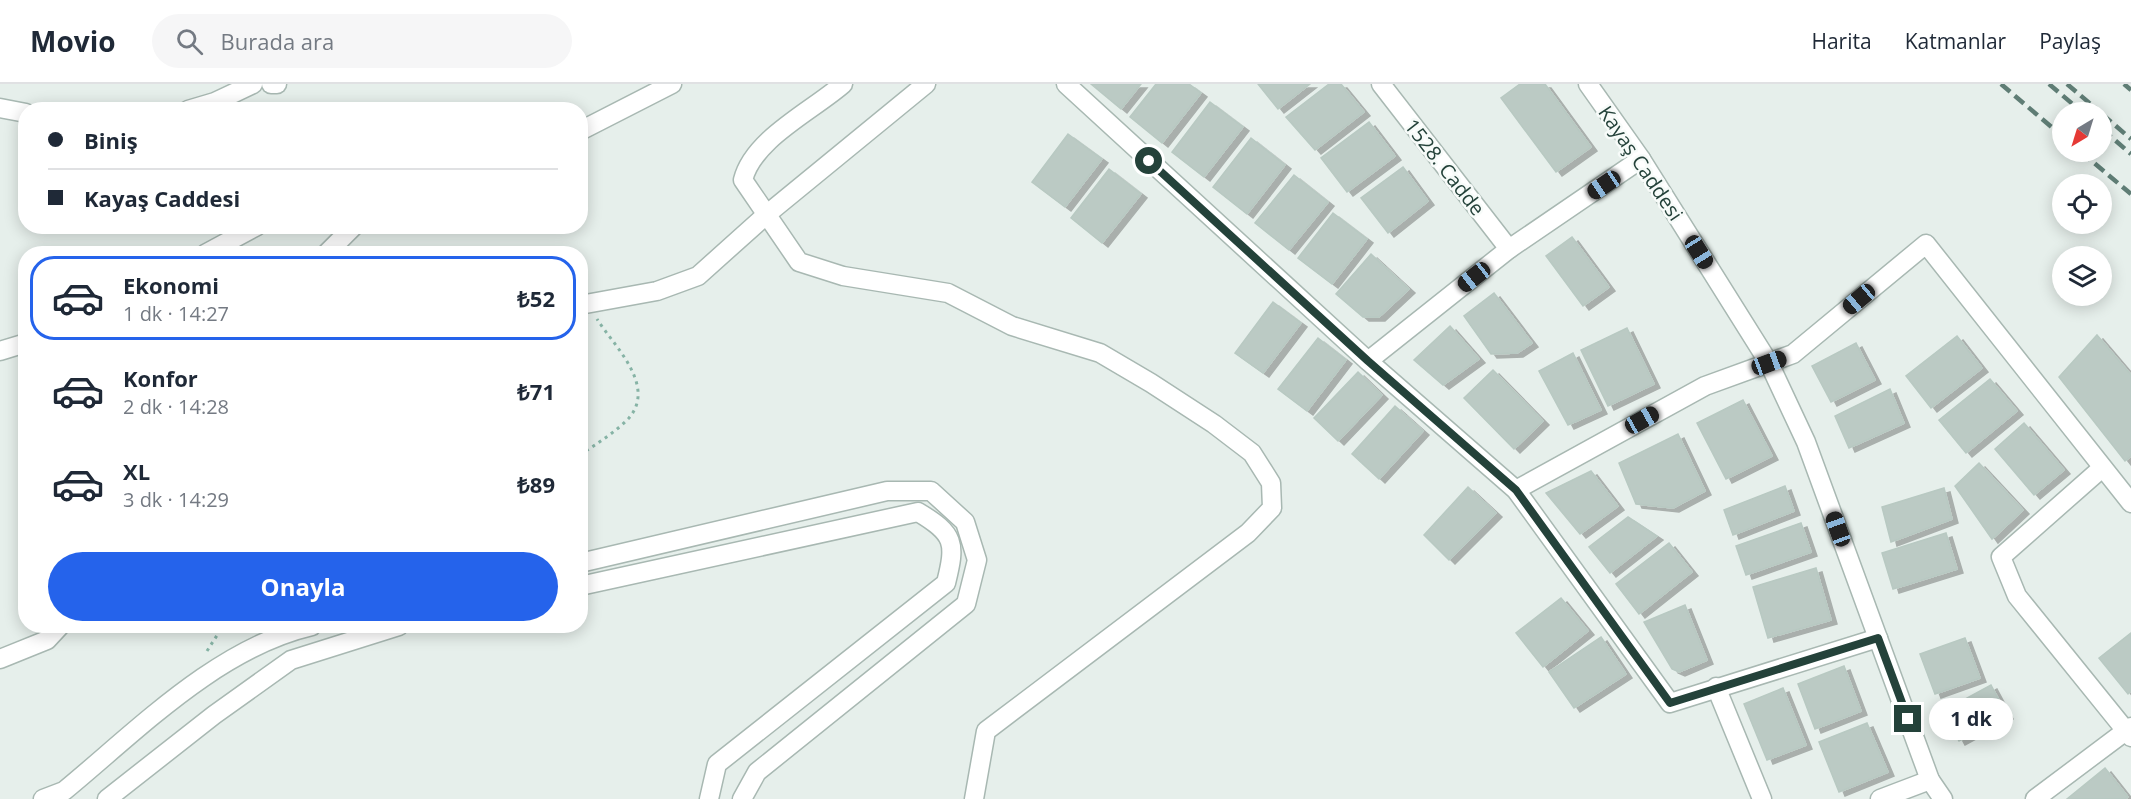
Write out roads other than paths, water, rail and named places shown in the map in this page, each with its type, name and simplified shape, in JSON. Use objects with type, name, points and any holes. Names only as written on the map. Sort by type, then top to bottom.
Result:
[{"type":"street","points":[[215,102],[253,84]]},
{"type":"street","points":[[271,84],[277,84]]},
{"type":"street","points":[[588,127],[672,84]]},
{"type":"street","points":[[843,84],[758,150],[743,180],[800,262],[843,276],[948,293],[1012,326],[1100,353],[1214,424],[1252,453],[1271,483],[1272,508],[1248,533],[986,731],[974,799]]},
{"type":"street","points":[[588,304],[657,291],[698,276],[766,215],[926,84]]},
{"type":"street","points":[[1066,84],[1368,361],[1516,490],[1670,703],[1878,638]]},
{"type":"street","name":"1528. Cadde","points":[[1381,84],[1509,249]]},
{"type":"street","name":"Kayaş Caddesi","points":[[1588,84],[1641,159],[1769,363],[1806,442],[1930,780],[1943,799]]},
{"type":"street","points":[[0,108],[18,111]]},
{"type":"street","points":[[1368,361],[1509,249],[1641,159]]},
{"type":"street","points":[[220,246],[242,234]]},
{"type":"street","points":[[334,246],[346,234]]},
{"type":"street","points":[[1516,490],[1705,386],[1793,354],[1926,244],[2131,503]]},
{"type":"street","points":[[0,351],[18,345]]},
{"type":"street","points":[[2035,799],[2129,732],[2017,596],[2001,557],[2102,468]]},
{"type":"street","points":[[588,561],[887,491],[931,491],[964,522],[977,560],[966,604],[757,772],[742,799]]},
{"type":"street","points":[[588,584],[918,512],[943,527],[954,553],[946,583],[717,764],[708,799]]},
{"type":"street","points":[[0,659],[47,640],[54,633]]},
{"type":"street","points":[[43,799],[64,791],[205,675],[281,633]]},
{"type":"street","points":[[106,799],[214,715],[291,660],[377,633]]},
{"type":"street","points":[[1716,687],[1762,799]]},
{"type":"street","points":[[1880,799],[1930,780]]},
{"type":"railway","points":[[2001,84],[2052,127]]},
{"type":"railway","points":[[2049,84],[2070,102]]},
{"type":"railway","points":[[2067,84],[2088,102]]},
{"type":"railway","points":[[2124,84],[2131,90]]},
{"type":"railway","points":[[2112,123],[2131,139]]},
{"type":"railway","points":[[2112,138],[2131,154]]},
{"type":"railway","points":[[2093,162],[2131,194]]}]
